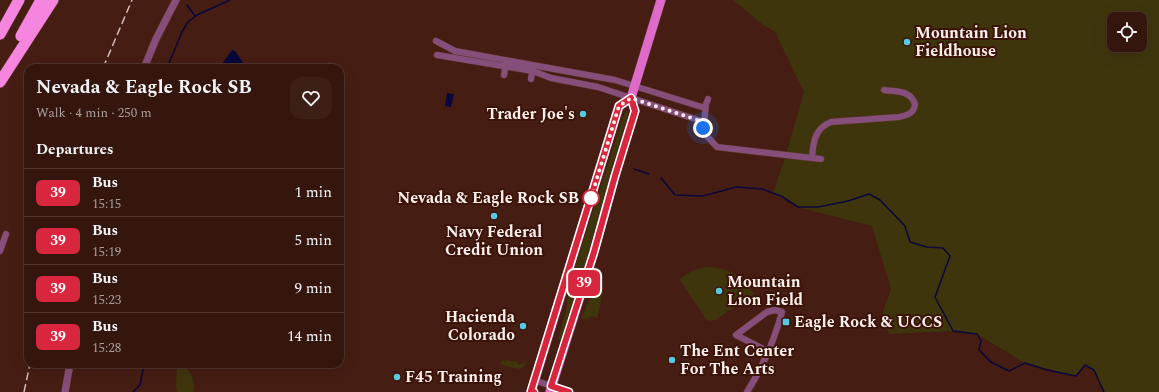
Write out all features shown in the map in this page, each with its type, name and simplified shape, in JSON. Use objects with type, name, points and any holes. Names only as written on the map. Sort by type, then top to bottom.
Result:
[{"type":"highway","points":[[0,22],[10,0]]},
{"type":"highway","points":[[0,34],[19,0]]},
{"type":"highway","points":[[0,75],[41,0]]},
{"type":"highway","points":[[0,82],[53,0]]},
{"type":"main road","points":[[551,389],[594,252],[635,111],[631,98],[661,0]]},
{"type":"main road","points":[[532,392],[534,380],[619,106],[631,98]]},
{"type":"street","points":[[146,64],[156,39],[176,0]]},
{"type":"street","points":[[436,41],[455,51],[506,63],[615,80],[705,108]]},
{"type":"street","points":[[437,55],[506,63]]},
{"type":"street","points":[[504,75],[506,63]]},
{"type":"street","points":[[531,80],[533,68]]},
{"type":"street","points":[[533,68],[551,78],[598,87],[704,122]]},
{"type":"street","points":[[812,158],[816,134],[827,124],[832,122],[899,117],[910,114],[913,111],[915,104],[909,94],[884,90]]},
{"type":"street","points":[[708,99],[705,108],[703,132],[717,147],[820,159]]},
{"type":"street","points":[[0,251],[6,234]]},
{"type":"street","points":[[747,392],[758,375],[769,352],[777,330],[782,312],[775,310],[768,312],[736,335],[769,352]]},
{"type":"street","points":[[65,392],[69,368]]},
{"type":"street","points":[[534,380],[551,389],[569,392]]},
{"type":"shaded area","points":[[733,0],[1159,0],[1159,392],[1104,392],[1094,370],[1085,365],[1076,376],[1025,363],[977,334],[953,331],[889,334],[882,314],[891,289],[872,226],[798,207],[781,196],[773,193],[786,155],[804,92],[775,32],[762,24]]},
{"type":"shaded area","points":[[232,50],[235,51],[244,64],[222,64]]},
{"type":"shaded area","points":[[447,93],[454,94],[451,107],[445,106]]},
{"type":"shaded area","points":[[625,111],[628,112],[628,115],[613,164],[609,186],[561,341],[558,339],[566,311],[570,282]]},
{"type":"shaded area","name":"Mountain Lion Field","points":[[714,267],[734,274],[745,282],[754,294],[715,320],[707,320],[679,279],[694,270]]},
{"type":"shaded area","points":[[596,274],[600,276],[601,281],[600,308],[597,318],[592,316],[586,320],[581,318],[593,292]]},
{"type":"shaded area","points":[[503,360],[516,361],[519,365],[524,362],[526,363],[524,367],[518,369],[499,364]]},
{"type":"shaded area","points":[[177,368],[186,368],[193,380],[193,392],[177,392]]},
{"type":"waterway","points":[[169,64],[182,32],[188,22],[197,15],[230,0]]},
{"type":"waterway","points":[[187,5],[195,16]]},
{"type":"waterway","points":[[634,169],[649,174]]},
{"type":"waterway","points":[[661,178],[675,195],[703,196],[736,187],[762,189],[781,196],[798,207],[818,207],[848,201],[869,194],[880,200],[905,226],[910,242],[927,247],[943,248],[950,256],[935,297],[953,331],[977,334],[981,341],[979,350],[991,362],[1009,371],[1025,363],[1047,370],[1076,376],[1085,365],[1094,370],[1104,392]]},
{"type":"waterway","points":[[133,392],[140,385],[143,368]]},
{"type":"railway","points":[[105,64],[132,0]]},
{"type":"railway","points":[[24,392],[29,368]]},
{"type":"bus line","name":"39","points":[[534,392],[531,391],[619,106],[631,98],[635,111],[594,252],[551,386],[569,392]]},
{"type":"place","name":"Mountain Lion Fieldhouse","points":[[907,42]]},
{"type":"place","name":"Trader Joe's","points":[[583,114]]},
{"type":"place","name":"Nevada & Eagle Rock SB","points":[[591,198]]},
{"type":"place","name":"Navy Federal Credit Union","points":[[494,216]]},
{"type":"place","name":"Mountain Lion Field","points":[[719,291]]},
{"type":"place","name":"Eagle Rock & UCCS","points":[[786,322]]},
{"type":"place","name":"Hacienda Colorado","points":[[523,326]]},
{"type":"place","name":"The Ent Center For The Arts","points":[[672,360]]},
{"type":"place","name":"F45 Training","points":[[397,377]]},
{"type":"route","points":[[591,198],[619,106],[631,98],[704,122],[703,128]]}]
